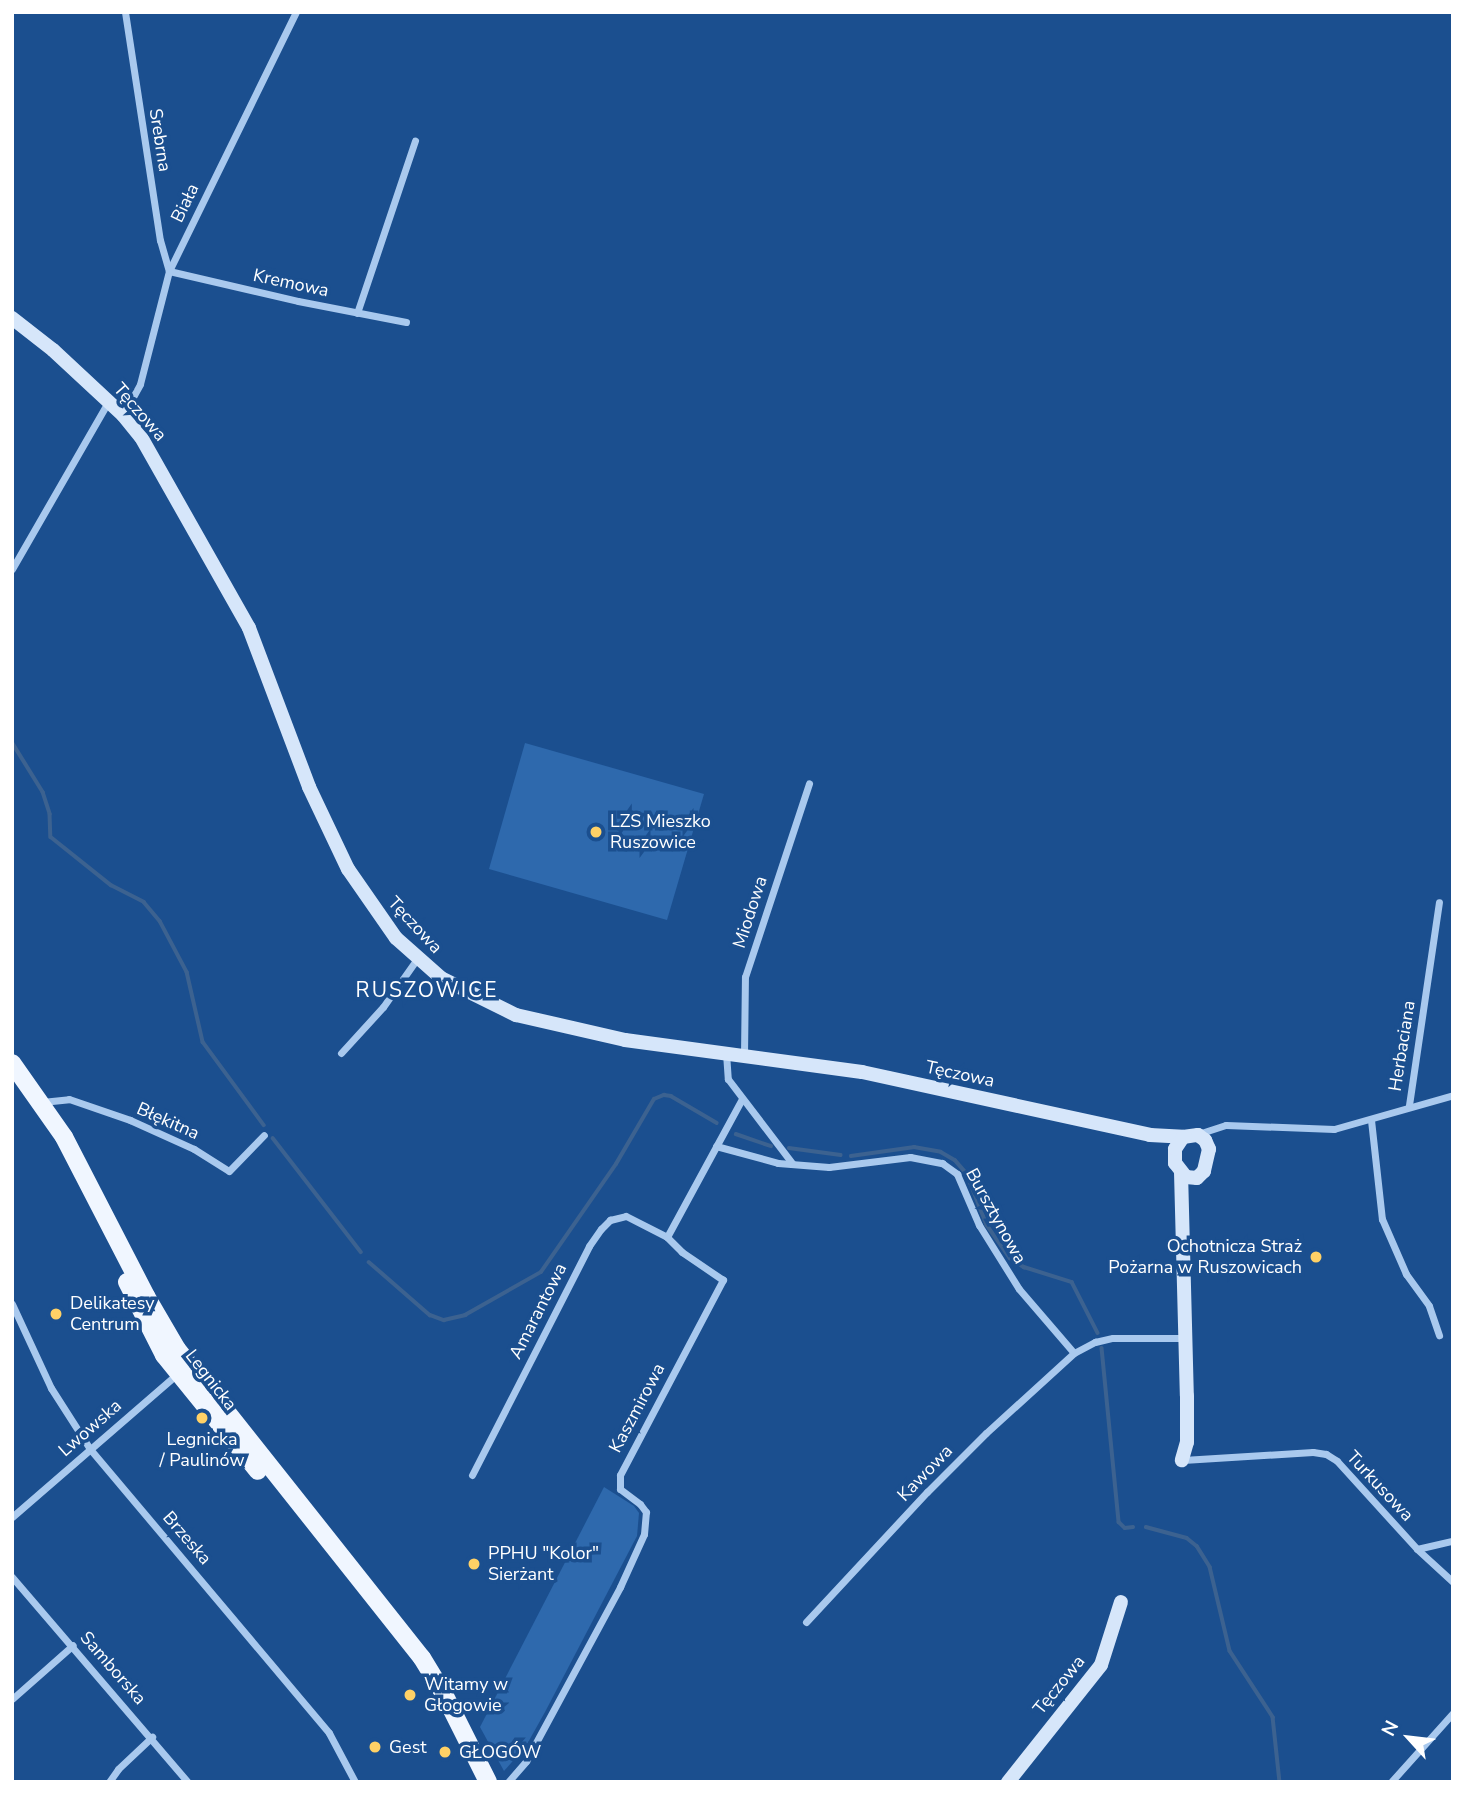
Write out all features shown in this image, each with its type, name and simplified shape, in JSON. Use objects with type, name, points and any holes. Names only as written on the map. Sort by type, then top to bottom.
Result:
[{"type":"main road","name":"Legnicka","points":[[12,1063],[42,1102],[69,1147],[110,1227],[122,1270],[141,1315],[396,1623],[432,1674],[488,1782]]},
{"type":"street","name":"Srebrna","points":[[125,12],[160,240],[169,271]]},
{"type":"street","name":"Biała","points":[[123,415],[140,383],[169,271],[296,12]]},
{"type":"street","points":[[357,313],[415,141]]},
{"type":"street","name":"Kremowa","points":[[169,271],[405,322]]},
{"type":"street","name":"Tęczowa","points":[[12,318],[53,350],[123,415],[154,457],[249,628],[309,787],[348,869],[380,917],[417,959],[461,990],[527,1018],[625,1041],[862,1072],[1150,1135],[1198,1135]]},
{"type":"street","points":[[12,569],[108,402]]},
{"type":"street","name":"Miodowa","points":[[744,1055],[745,977],[809,783]]},
{"type":"street","name":"Herbaciana","points":[[1198,1135],[1226,1125],[1318,1130],[1371,1120],[1409,1105],[1439,902]]},
{"type":"street","points":[[341,1053],[383,1007],[417,959]]},
{"type":"street","points":[[726,1054],[728,1079],[792,1163]]},
{"type":"street","points":[[1409,1105],[1453,1095]]},
{"type":"street","name":"Błękitna","points":[[42,1102],[69,1099],[130,1120],[194,1149],[229,1171],[264,1135]]},
{"type":"street","points":[[667,1237],[742,1099]]},
{"type":"street","points":[[1371,1120],[1382,1219],[1416,1291],[1429,1307],[1439,1335]]},
{"type":"street","name":"Tęczowa","points":[[1150,1135],[1174,1155],[1187,1175],[1184,1207],[1187,1419],[1182,1460]]},
{"type":"street","points":[[1187,1175],[1204,1171],[1209,1161],[1205,1140],[1198,1135]]},
{"type":"street","points":[[1174,1155],[1183,1137]]},
{"type":"street","name":"Bursztynowa","points":[[716,1146],[778,1163],[840,1167],[919,1157],[951,1168],[961,1181],[979,1225],[1019,1289],[1074,1353]]},
{"type":"street","name":"Amarantowa","points":[[472,1475],[589,1246],[601,1229],[610,1220],[626,1216],[667,1237]]},
{"type":"street","name":"Kaszmirowa","points":[[508,1782],[526,1761],[621,1587],[644,1534],[646,1512],[620,1489],[620,1475],[723,1280],[682,1252],[667,1237]]},
{"type":"street","name":"Brzeska","points":[[12,1304],[51,1388],[90,1449],[308,1706],[329,1733],[355,1782]]},
{"type":"street","points":[[1074,1353],[1095,1342],[1113,1338],[1184,1338]]},
{"type":"street","name":"Kawowa","points":[[806,1622],[935,1484],[1074,1353]]},
{"type":"street","name":"Lwowska","points":[[12,1517],[183,1369]]},
{"type":"street","name":"Turkusowa","points":[[1182,1460],[1313,1452],[1326,1454],[1358,1483],[1417,1549],[1453,1582]]},
{"type":"street","points":[[1417,1549],[1453,1541]]},
{"type":"street","name":"Samborska","points":[[12,1577],[188,1782]]},
{"type":"street","name":"Tęczowa","points":[[1008,1782],[1101,1665],[1121,1602]]},
{"type":"street","points":[[12,1699],[73,1645]]},
{"type":"street","points":[[1391,1782],[1453,1713]]},
{"type":"street","points":[[109,1782],[118,1769],[152,1737]]},
{"type":"shaded area","name":"LZS Mieszko Ruszowice","points":[[525,743],[704,794],[667,920],[489,869]]},
{"type":"shaded area","points":[[604,1487],[634,1506],[639,1513],[637,1536],[526,1746],[504,1771],[480,1727]]},
{"type":"waterway","points":[[12,742],[43,792],[50,814],[51,837],[111,885],[144,902],[160,921],[187,972],[203,1042],[264,1125]]},
{"type":"waterway","points":[[369,1262],[430,1315],[444,1320],[465,1315],[541,1272],[616,1164],[654,1099],[664,1095],[671,1096],[717,1123]]},
{"type":"waterway","points":[[736,1134],[771,1146]]},
{"type":"waterway","points":[[273,1138],[361,1252]]},
{"type":"waterway","points":[[851,1156],[914,1147],[941,1152],[955,1160],[967,1174],[987,1225],[1010,1258],[1024,1267],[1072,1282],[1098,1333]]},
{"type":"waterway","points":[[789,1148],[841,1155]]},
{"type":"waterway","points":[[1102,1348],[1119,1522],[1125,1528],[1133,1527]]},
{"type":"waterway","points":[[1146,1527],[1187,1538],[1197,1546],[1210,1567],[1230,1651],[1273,1717],[1280,1782]]},
{"type":"place","name":"LZS Mieszko Ruszowice","points":[[596,832]]},
{"type":"place","name":"Ochotnicza Straż Pożarna w Ruszowicach","points":[[1316,1257]]},
{"type":"place","name":"Delikatesy Centrum","points":[[56,1314]]},
{"type":"place","name":"Legnicka / Paulinów","points":[[202,1418]]},
{"type":"place","name":"PPHU \"Kolor\" Sierżant","points":[[474,1564]]},
{"type":"place","name":"Witamy w Głogowie","points":[[410,1695]]},
{"type":"place","name":"Gest","points":[[375,1747]]},
{"type":"place","name":"GŁOGÓW","points":[[445,1752]]},
{"type":"district","name":"RUSZOWICE","points":[[427,990]]}]
